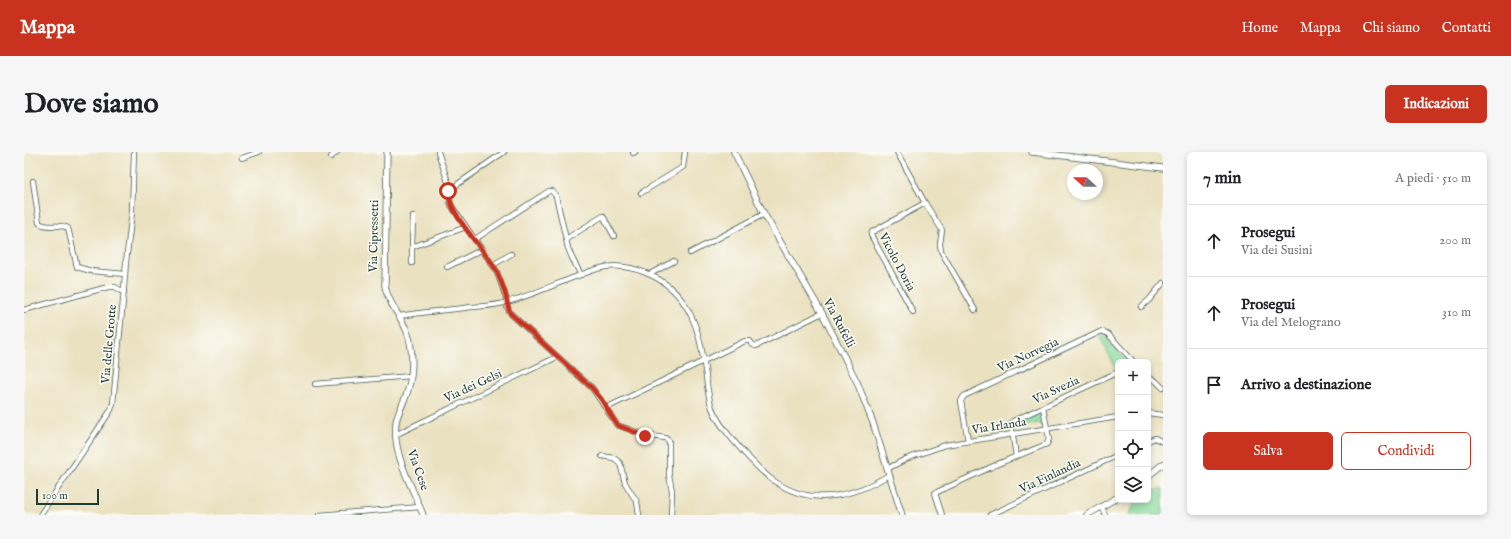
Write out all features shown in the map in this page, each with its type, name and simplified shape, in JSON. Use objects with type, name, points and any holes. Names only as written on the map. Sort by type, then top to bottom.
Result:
[{"type":"street","name":"Via delle Grotte","points":[[40,515],[112,407],[132,212],[134,152]]},
{"type":"street","points":[[242,158],[259,152]]},
{"type":"street","points":[[331,157],[337,152]]},
{"type":"street","name":"Via Cipressetti","points":[[387,152],[385,286],[389,299],[400,316]]},
{"type":"street","points":[[438,152],[448,184],[448,193],[452,205],[493,265],[502,283],[508,308],[512,316],[592,388],[614,421],[620,426],[645,436],[665,438],[669,441],[669,475],[672,491],[671,515]]},
{"type":"street","points":[[448,193],[504,152]]},
{"type":"street","points":[[641,193],[683,167],[685,152]]},
{"type":"street","name":"Via Rufelli","points":[[734,152],[764,214],[822,314],[854,377],[868,408],[902,515]]},
{"type":"street","points":[[897,152],[925,203],[942,230],[940,244],[941,251],[975,310]]},
{"type":"street","points":[[1032,152],[1163,168]]},
{"type":"street","points":[[448,184],[454,184],[464,180]]},
{"type":"street","points":[[33,181],[39,223],[43,225],[62,226],[68,228],[77,267],[91,271],[125,274]]},
{"type":"street","points":[[475,239],[550,191],[556,196],[572,258],[581,275]]},
{"type":"street","name":"Vicolo Doria","points":[[913,312],[871,234],[872,232],[925,203]]},
{"type":"street","points":[[690,253],[764,214]]},
{"type":"street","points":[[412,263],[413,216]]},
{"type":"street","points":[[566,239],[603,216],[614,236]]},
{"type":"street","points":[[412,247],[466,227]]},
{"type":"street","points":[[447,267],[483,249]]},
{"type":"street","points":[[493,265],[510,254]]},
{"type":"street","points":[[650,274],[674,262]]},
{"type":"street","name":"Via Irlanda","points":[[400,316],[507,302],[602,268],[610,267],[634,269],[650,274],[668,286],[687,306],[696,326],[704,360],[708,395],[718,420],[731,438],[766,475],[790,490],[803,494],[833,497],[857,491],[873,484],[906,459],[936,448],[1013,433],[1115,416]]},
{"type":"street","points":[[1140,307],[1149,300],[1163,283]]},
{"type":"street","points":[[24,310],[108,286],[124,292]]},
{"type":"street","points":[[606,408],[746,341],[750,341],[754,346],[757,346],[822,314]]},
{"type":"street","name":"Via Cese","points":[[400,316],[410,342],[411,376],[408,392],[397,417],[396,434],[402,464],[423,515]]},
{"type":"street","name":"Via Norvegia","points":[[968,441],[962,399],[964,396],[1102,332],[1108,333],[1131,359]]},
{"type":"street","name":"Via dei Gelsi","points":[[396,434],[558,357]]},
{"type":"street","name":"Via Svezia","points":[[1013,433],[1011,424],[1013,422],[1115,373]]},
{"type":"street","points":[[315,384],[411,376]]},
{"type":"street","points":[[1151,378],[1156,380],[1163,388]]},
{"type":"street","points":[[942,515],[935,493],[1016,456],[1047,444],[1049,439],[1043,407]]},
{"type":"street","points":[[1151,413],[1163,414]]},
{"type":"street","points":[[1013,433],[1016,456]]},
{"type":"street","points":[[1151,440],[1155,438],[1163,442]]},
{"type":"street","points":[[602,456],[614,458],[620,463],[625,483],[636,502],[639,515]]},
{"type":"street","name":"Via Finlandia","points":[[990,515],[1115,456]]},
{"type":"street","points":[[1151,474],[1163,464]]},
{"type":"street","points":[[1087,515],[1115,499]]},
{"type":"street","points":[[319,515],[420,507]]},
{"type":"street","points":[[1102,507],[1105,515]]},
{"type":"green space","points":[[1103,334],[1124,359],[1115,359],[1115,367],[1100,336]]},
{"type":"green space","points":[[1038,412],[1042,413],[1044,424],[1040,425],[1039,423],[1018,427],[1014,430],[1013,425],[1016,421]]},
{"type":"green space","points":[[1163,488],[1163,515],[1130,515],[1134,503],[1151,503],[1151,491]]},
{"type":"route","points":[[448,191],[454,209],[494,267],[502,283],[509,312],[592,388],[601,399],[617,425],[645,436]]}]
